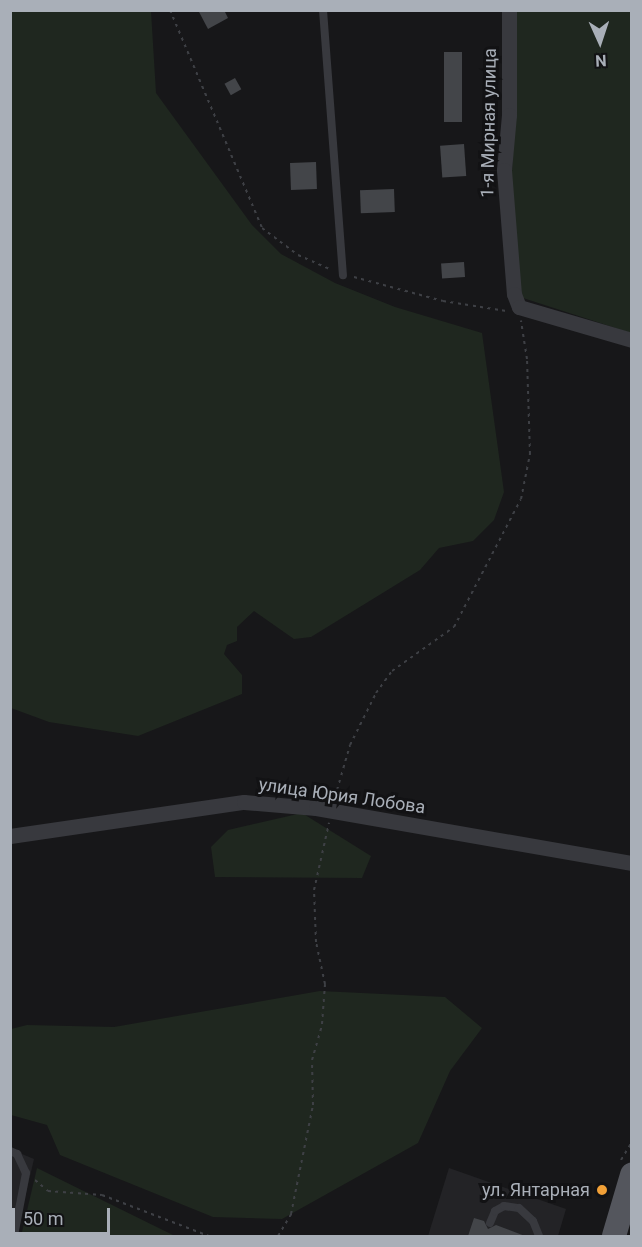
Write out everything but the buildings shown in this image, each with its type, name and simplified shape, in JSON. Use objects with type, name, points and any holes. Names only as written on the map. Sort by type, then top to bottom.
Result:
[{"type":"main road","points":[[614,1236],[632,1175]]},
{"type":"street","name":"1-я Мирная улица","points":[[509,10],[509,115],[504,170],[514,294],[519,307]]},
{"type":"street","points":[[519,307],[632,340]]},
{"type":"street","name":"улица Юрия Лобова","points":[[10,836],[244,802],[331,810],[632,863]]},
{"type":"lane","points":[[323,10],[343,275]]},
{"type":"lane","points":[[10,1151],[18,1154],[26,1173],[14,1236]]},
{"type":"lane","points":[[490,1223],[495,1211],[504,1206],[519,1208],[533,1221],[539,1236]]},
{"type":"path","points":[[170,10],[262,228],[298,255],[343,275],[493,311],[519,307],[527,359],[530,454],[521,499],[454,627],[392,671],[376,693],[350,744],[331,810],[314,890],[316,942],[325,984],[322,1024],[312,1060],[313,1105],[291,1214],[278,1236]]},
{"type":"path","points":[[26,1173],[48,1191],[102,1195],[209,1236]]},
{"type":"shaded area","points":[[10,11],[151,11],[156,93],[252,225],[281,254],[335,283],[395,307],[482,333],[504,492],[494,520],[473,541],[439,548],[420,570],[311,637],[294,639],[254,611],[237,627],[237,641],[227,645],[224,654],[242,675],[242,694],[138,736],[49,722],[11,708]]},
{"type":"shaded area","points":[[515,11],[631,11],[631,333],[523,298],[518,280],[511,189],[517,75]]},
{"type":"shaded area","points":[[302,813],[371,856],[362,878],[215,877],[211,847],[228,830]]},
{"type":"shaded area","points":[[320,991],[445,997],[482,1028],[450,1071],[418,1143],[282,1219],[213,1217],[60,1155],[47,1125],[11,1115],[11,1029],[27,1025],[114,1027]]},
{"type":"shaded area","points":[[10,1149],[34,1159],[16,1236],[11,1236]]},
{"type":"shaded area","points":[[37,1168],[175,1236],[21,1236]]},
{"type":"shaded area","points":[[449,1168],[566,1209],[558,1236],[428,1236]]},
{"type":"place","name":"ул. Янтарная","points":[[602,1190]]}]
